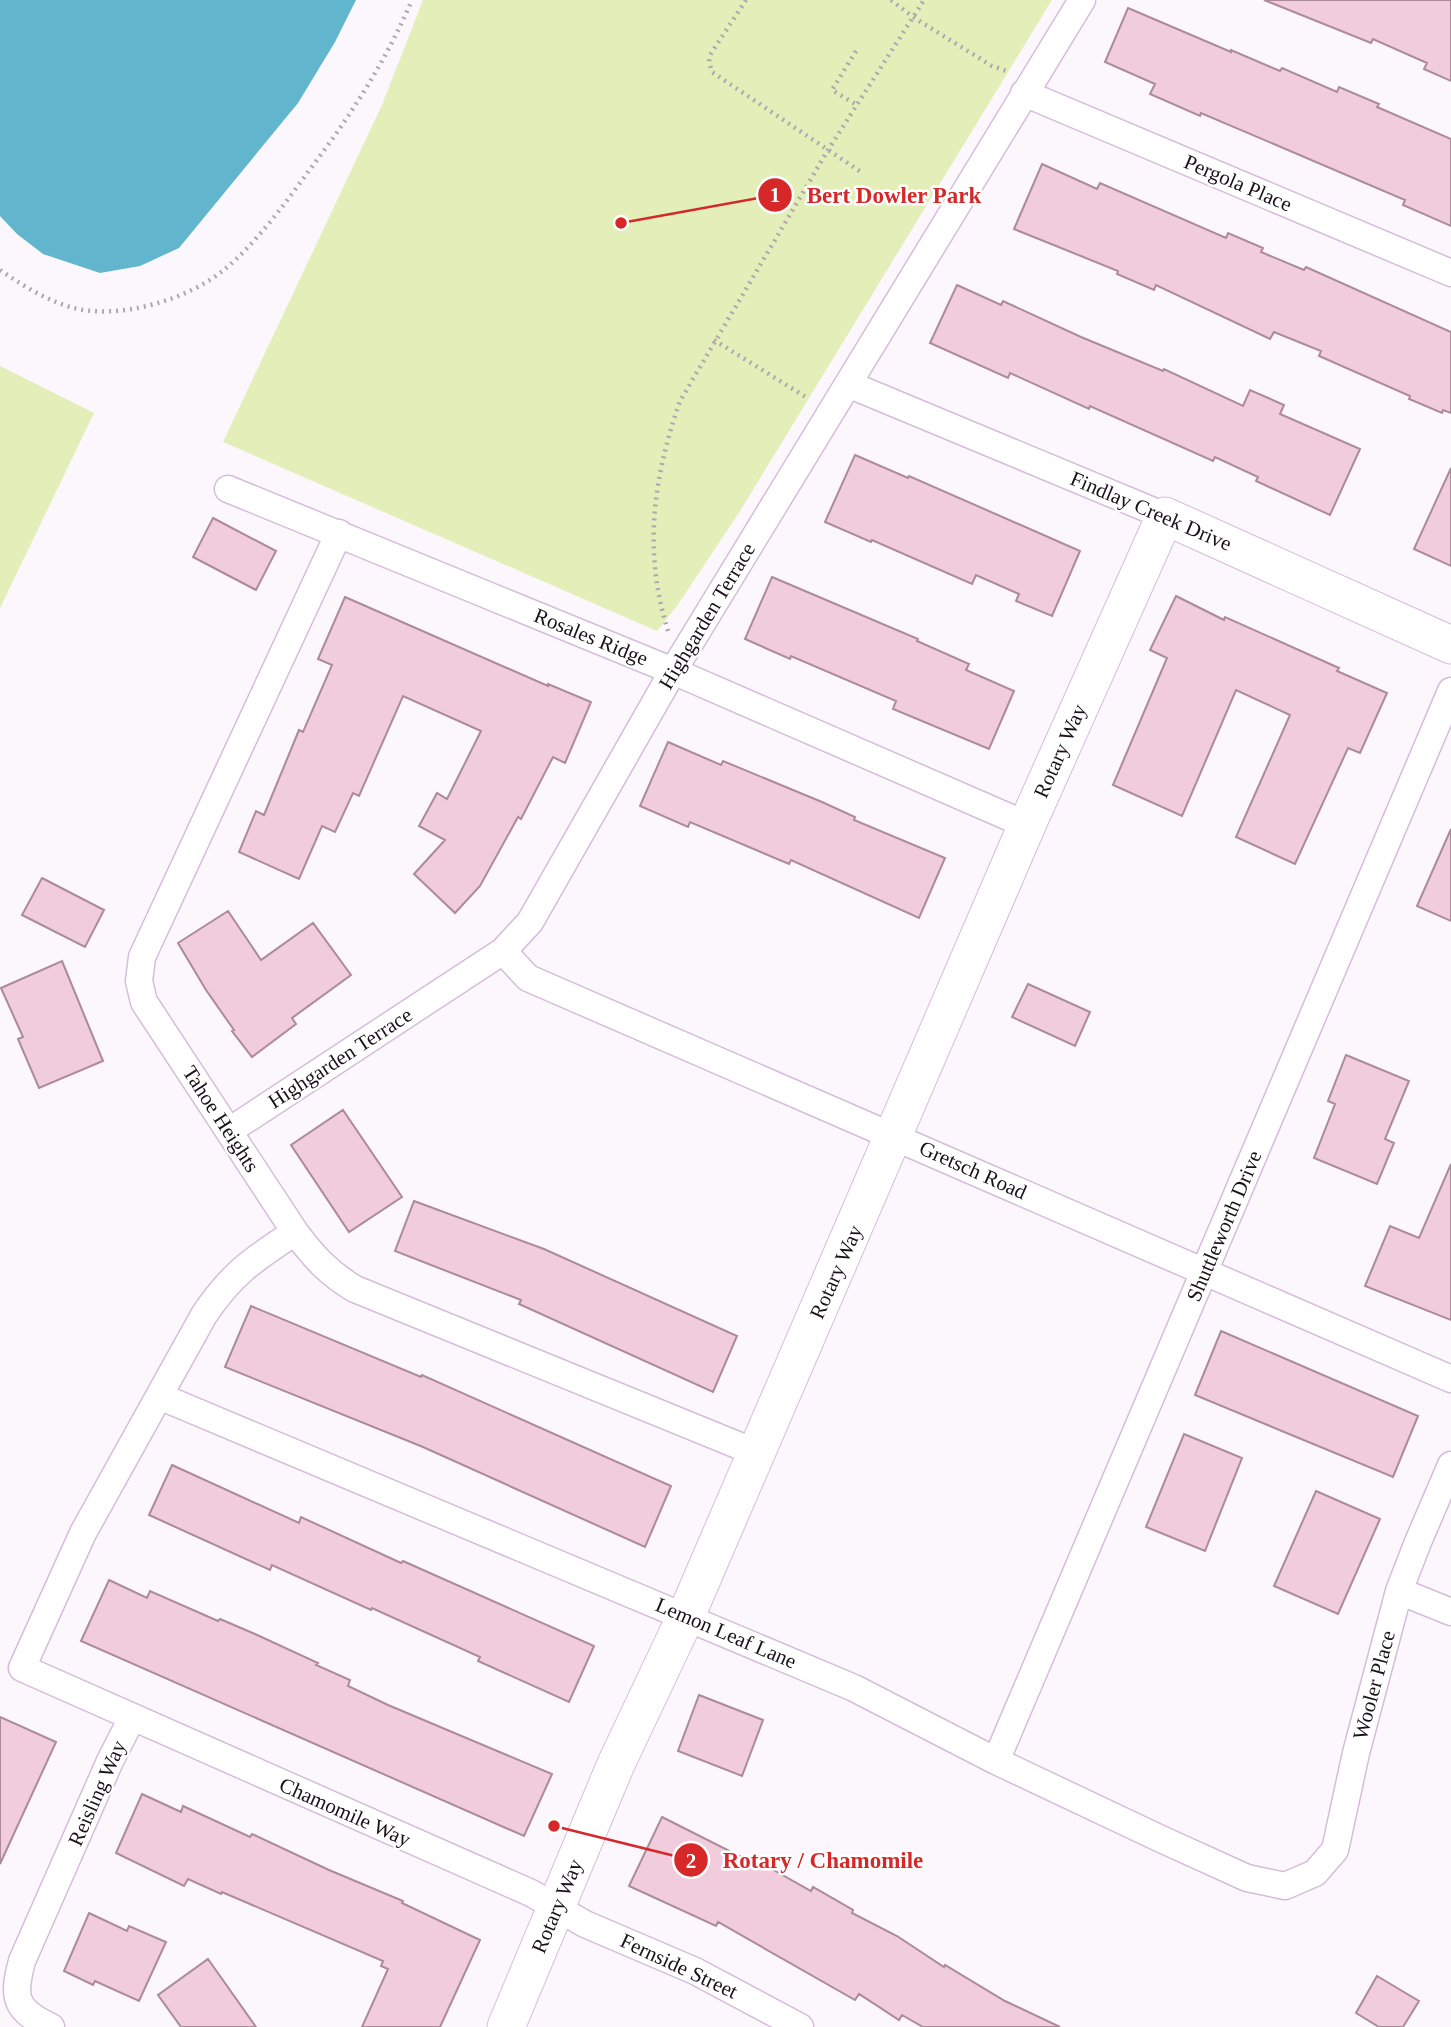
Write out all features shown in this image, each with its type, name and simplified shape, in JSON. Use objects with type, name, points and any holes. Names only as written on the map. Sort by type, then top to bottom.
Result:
[{"type":"street","name":"Highgarden Terrace","points":[[229,1131],[503,951],[530,922],[676,666],[1083,0]]},
{"type":"street","name":"Pergola Place","points":[[1028,88],[1451,273]]},
{"type":"street","name":"Findlay Creek Drive","points":[[848,384],[1166,516],[1451,645]]},
{"type":"street","name":"Rosales Ridge","points":[[228,489],[676,666],[1027,825]]},
{"type":"street","name":"Rotary Way","points":[[506,2027],[616,1765],[686,1616],[1027,825],[1166,516]]},
{"type":"street","name":"Tahoe Heights","points":[[339,533],[142,957],[139,981],[144,1002],[295,1233],[319,1264],[355,1289],[757,1452]]},
{"type":"street","name":"Shuttleworth Drive","points":[[996,1761],[1451,691]]},
{"type":"street","name":"Gretsch Road","points":[[503,951],[528,978],[1451,1379]]},
{"type":"street","points":[[159,1396],[222,1288],[248,1263],[295,1233]]},
{"type":"street","name":"Reisling Way","points":[[51,2027],[22,2009],[16,1985],[22,1961],[110,1761],[132,1718],[22,1668],[83,1533],[159,1396]]},
{"type":"street","name":"Lemon Leaf Lane","points":[[159,1396],[854,1688],[996,1761],[1247,1878],[1285,1886]]},
{"type":"street","name":"Wooler Place","points":[[1285,1886],[1315,1873],[1335,1850],[1356,1753],[1399,1591],[1451,1465]]},
{"type":"street","points":[[1399,1591],[1451,1612]]},
{"type":"street","name":"Chamomile Way","points":[[132,1718],[531,1893],[557,1908]]},
{"type":"street","name":"Fernside Street","points":[[557,1908],[584,1924],[695,1971],[800,2027]]},
{"type":"path","points":[[0,270],[35,293],[72,307],[103,310],[133,308],[163,302],[193,291],[225,270],[239,256],[299,184],[362,96],[386,55],[412,0]]},
{"type":"path","points":[[746,0],[710,55],[712,72],[861,172]]},
{"type":"path","points":[[891,0],[913,17],[1028,88]]},
{"type":"path","points":[[676,666],[657,587],[653,537],[658,474],[666,440],[680,401],[828,150],[924,0]]},
{"type":"path","points":[[856,51],[832,90],[857,106]]},
{"type":"path","points":[[714,340],[832,411]]},
{"type":"green space","points":[[423,0],[1052,0],[740,511],[677,606],[657,631],[223,442],[382,105]]},
{"type":"green space","points":[[0,366],[94,413],[0,608]]},
{"type":"water","points":[[0,0],[356,0],[335,42],[298,103],[179,248],[140,266],[100,273],[43,254],[17,234],[0,216]]},
{"type":"building","points":[[1264,0],[1451,0],[1451,81],[1424,69],[1427,63],[1373,39],[1371,43]]},
{"type":"building","points":[[1128,8],[1280,71],[1282,68],[1337,92],[1339,87],[1379,104],[1377,107],[1451,139],[1451,226],[1403,205],[1405,200],[1150,94],[1155,84],[1105,62]]},
{"type":"building","points":[[1042,164],[1097,189],[1100,183],[1226,238],[1228,233],[1263,248],[1261,252],[1304,270],[1306,267],[1451,332],[1451,413],[1443,410],[1442,413],[1409,399],[1410,396],[1319,356],[1321,351],[1274,332],[1270,339],[1156,285],[1154,290],[1117,274],[1118,271],[1014,229]]},
{"type":"building","points":[[957,285],[1001,305],[1003,301],[1081,337],[1163,371],[1164,369],[1243,406],[1250,390],[1284,405],[1280,414],[1360,449],[1330,515],[1256,481],[1258,477],[1215,457],[1213,461],[1090,406],[1089,409],[1010,373],[1008,378],[930,343]]},
{"type":"building","points":[[855,455],[1080,551],[1052,616],[1016,601],[1019,594],[976,575],[972,584],[825,522]]},
{"type":"building","points":[[1451,468],[1451,566],[1414,549]]},
{"type":"building","points":[[213,518],[276,551],[256,590],[193,557]]},
{"type":"building","points":[[772,577],[918,639],[917,641],[969,664],[966,670],[1014,691],[989,749],[893,709],[896,701],[745,639]]},
{"type":"building","points":[[1176,596],[1224,620],[1225,617],[1339,668],[1337,671],[1387,693],[1360,753],[1348,748],[1295,864],[1236,837],[1290,715],[1236,690],[1182,816],[1113,785],[1167,658],[1150,650]]},
{"type":"building","points":[[345,597],[548,686],[591,702],[565,763],[553,757],[521,819],[518,817],[480,886],[455,913],[414,874],[445,840],[419,826],[437,793],[447,799],[481,731],[403,696],[359,796],[353,793],[335,832],[322,826],[299,879],[239,852],[256,811],[264,815],[299,730],[303,732],[332,665],[318,659]]},
{"type":"building","points":[[668,742],[721,765],[723,761],[822,802],[855,817],[854,820],[945,858],[919,918],[791,860],[789,864],[690,822],[688,827],[640,806]]},
{"type":"building","points":[[1451,829],[1451,921],[1417,906]]},
{"type":"building","points":[[42,878],[104,910],[85,947],[22,915]]},
{"type":"building","points":[[228,911],[261,960],[313,923],[351,975],[292,1018],[296,1024],[252,1057],[232,1031],[234,1030],[178,943]]},
{"type":"building","points":[[62,961],[103,1061],[39,1088],[18,1039],[23,1037],[1,988]]},
{"type":"building","points":[[1028,984],[1090,1012],[1075,1046],[1012,1017]]},
{"type":"building","points":[[1346,1055],[1409,1081],[1385,1139],[1394,1143],[1377,1184],[1314,1158],[1335,1104],[1328,1101]]},
{"type":"building","points":[[343,1110],[402,1197],[349,1232],[291,1145]]},
{"type":"building","points":[[1451,1164],[1451,1320],[1365,1286],[1390,1226],[1419,1238]]},
{"type":"building","points":[[414,1201],[544,1249],[737,1336],[713,1392],[519,1304],[521,1300],[395,1251]]},
{"type":"building","points":[[251,1306],[421,1377],[422,1375],[671,1486],[645,1547],[423,1447],[225,1367]]},
{"type":"building","points":[[1221,1331],[1418,1416],[1393,1477],[1195,1395]]},
{"type":"building","points":[[1184,1434],[1242,1458],[1205,1551],[1146,1527]]},
{"type":"building","points":[[172,1465],[299,1523],[301,1517],[594,1646],[569,1702],[478,1661],[480,1657],[372,1608],[371,1610],[272,1565],[270,1570],[149,1515]]},
{"type":"building","points":[[1316,1491],[1380,1519],[1338,1614],[1274,1586]]},
{"type":"building","points":[[109,1580],[147,1598],[150,1591],[255,1634],[350,1680],[348,1686],[388,1705],[552,1774],[524,1836],[81,1641]]},
{"type":"building","points":[[699,1695],[763,1720],[742,1776],[678,1751]]},
{"type":"building","points":[[0,1717],[56,1742],[0,1864]]},
{"type":"building","points":[[142,1794],[181,1812],[183,1806],[250,1837],[252,1834],[403,1901],[402,1903],[480,1940],[440,2027],[362,2027],[388,1969],[381,1966],[383,1961],[188,1879],[184,1886],[116,1853]]},
{"type":"building","points":[[662,1817],[761,1867],[763,1864],[811,1891],[813,1887],[944,1967],[945,1965],[1005,2001],[1060,2027],[923,2027],[902,2015],[899,2020],[859,1994],[855,2000],[718,1922],[716,1926],[629,1886]]},
{"type":"building","points":[[89,1913],[127,1931],[129,1926],[166,1942],[139,2001],[95,1981],[93,1985],[64,1971]]},
{"type":"building","points":[[208,1959],[256,2027],[181,2027],[158,1995]]},
{"type":"building","points":[[1377,1976],[1419,2001],[1403,2027],[1379,2027],[1356,2013]]},
{"type":"place","name":"Bert Dowler Park","points":[[621,223]]},
{"type":"place","name":"Rotary / Chamomile","points":[[554,1826]]}]
